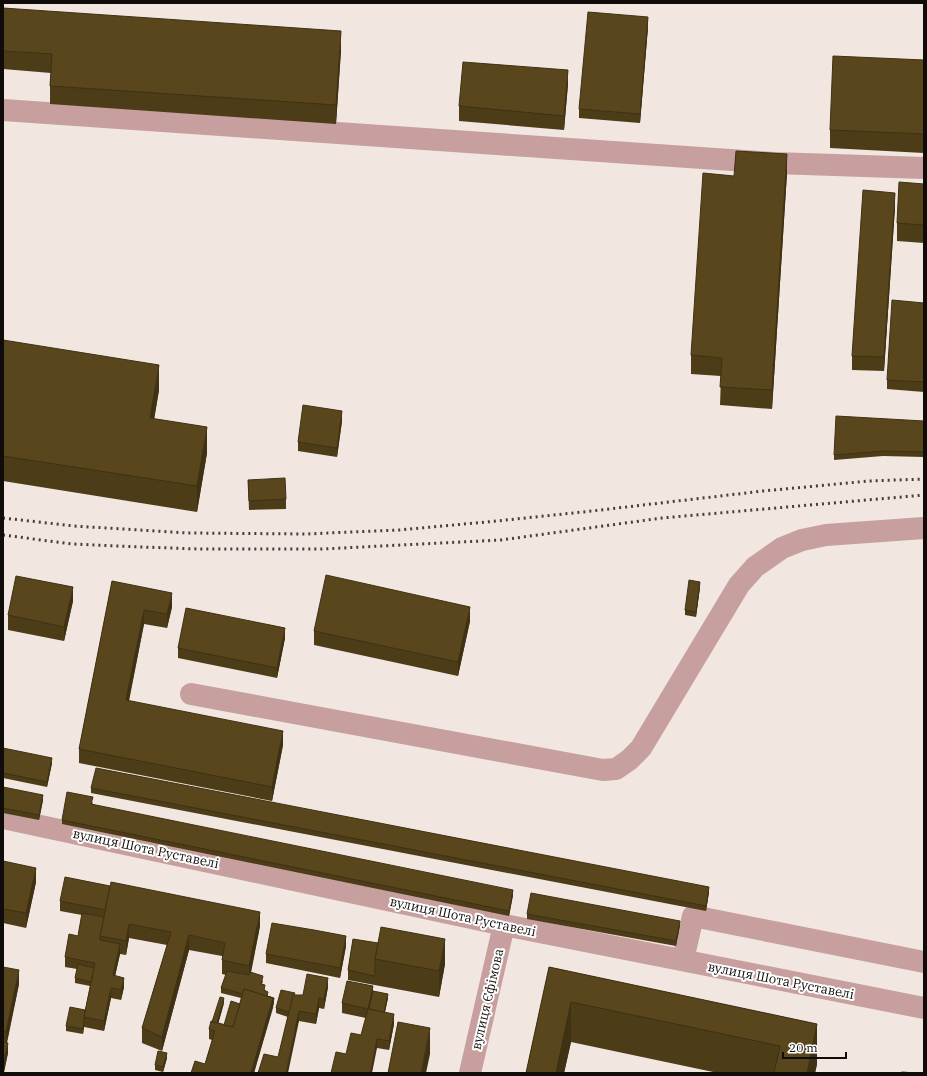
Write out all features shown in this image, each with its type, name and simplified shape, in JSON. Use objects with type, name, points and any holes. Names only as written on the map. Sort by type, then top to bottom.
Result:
[{"type":"street","points":[[3,110],[774,163],[924,168]]},
{"type":"street","points":[[190,694],[603,770],[616,769],[629,760],[641,748],[739,585],[755,567],[782,548],[802,540],[826,535],[924,528]]},
{"type":"street","name":"вулиця Шота Руставелі","points":[[3,818],[504,925],[924,1008]]},
{"type":"street","points":[[683,960],[693,916],[924,962]]},
{"type":"street","name":"вулиця Єфімова","points":[[470,1073],[504,925]]},
{"type":"building","points":[[3,8],[341,31],[336,105],[50,86],[52,54],[3,51]]},
{"type":"building","points":[[588,12],[648,17],[640,114],[579,109]]},
{"type":"building","points":[[833,56],[924,60],[924,134],[830,130]]},
{"type":"building","points":[[463,62],[568,70],[564,116],[459,106]]},
{"type":"building","points":[[736,151],[787,154],[772,390],[720,387],[722,358],[691,355],[703,173],[734,176]]},
{"type":"building","points":[[899,182],[924,184],[924,225],[897,223]]},
{"type":"building","points":[[863,190],[895,193],[884,357],[852,356]]},
{"type":"building","points":[[892,300],[924,303],[924,382],[887,380]]},
{"type":"building","points":[[3,340],[159,365],[150,418],[207,427],[197,486],[3,456]]},
{"type":"building","points":[[303,405],[342,411],[337,448],[298,442]]},
{"type":"building","points":[[836,416],[924,421],[924,452],[883,451],[834,455]]},
{"type":"building","points":[[285,478],[286,499],[249,501],[248,480]]},
{"type":"building","points":[[326,575],[470,607],[458,662],[314,631]]},
{"type":"building","points":[[16,576],[73,587],[64,627],[8,615]]},
{"type":"building","points":[[689,580],[700,582],[696,612],[685,610]]},
{"type":"building","points":[[112,581],[172,593],[167,614],[144,610],[126,700],[283,731],[272,787],[79,749]]},
{"type":"building","points":[[186,608],[285,628],[277,668],[178,648]]},
{"type":"building","points":[[3,748],[52,758],[47,782],[3,773]]},
{"type":"building","points":[[96,768],[709,887],[706,906],[91,788]]},
{"type":"building","points":[[3,787],[43,795],[39,815],[3,808]]},
{"type":"building","points":[[67,792],[93,797],[91,804],[513,890],[509,911],[62,820]]},
{"type":"building","points":[[3,861],[36,868],[26,913],[3,909]]},
{"type":"building","points":[[65,877],[110,886],[105,910],[60,901]]},
{"type":"building","points":[[111,882],[260,912],[249,966],[222,960],[225,943],[189,935],[162,1037],[142,1028],[171,932],[129,924],[126,941],[100,936]]},
{"type":"building","points":[[531,893],[680,921],[676,941],[527,914]]},
{"type":"building","points":[[82,913],[104,917],[100,940],[120,944],[113,975],[124,978],[121,990],[111,988],[104,1021],[84,1017],[95,963],[65,957],[69,934],[78,936]]},
{"type":"building","points":[[272,923],[346,936],[340,968],[266,954]]},
{"type":"building","points":[[381,927],[445,939],[439,971],[375,959]]},
{"type":"building","points":[[353,939],[378,943],[375,959],[375,976],[348,970]]},
{"type":"building","points":[[78,964],[94,968],[91,982],[75,978]]},
{"type":"building","points":[[3,967],[19,970],[6,1032],[3,1031]]},
{"type":"building","points":[[549,967],[817,1024],[807,1073],[774,1073],[780,1046],[571,1002],[556,1073],[526,1073]]},
{"type":"building","points":[[227,971],[249,975],[250,972],[263,976],[261,984],[265,985],[264,990],[268,992],[267,996],[274,998],[273,1003],[273,998],[244,989],[243,994],[221,988]]},
{"type":"building","points":[[307,974],[328,978],[324,999],[319,998],[316,1014],[299,1011],[286,1073],[258,1073],[264,1054],[278,1057],[293,995],[303,995]]},
{"type":"building","points":[[347,981],[373,986],[368,1009],[342,1003]]},
{"type":"building","points":[[244,989],[273,998],[251,1073],[191,1073],[195,1061],[205,1064],[215,1031],[209,1029],[211,1021],[233,1027]]},
{"type":"building","points":[[281,990],[295,993],[293,995],[289,1012],[276,1008]]},
{"type":"building","points":[[373,991],[388,994],[384,1012],[369,1009]]},
{"type":"building","points":[[220,997],[224,998],[217,1023],[212,1022]]},
{"type":"building","points":[[231,1001],[240,1004],[233,1027],[224,1025]]},
{"type":"building","points":[[70,1007],[85,1010],[83,1029],[66,1026]]},
{"type":"building","points":[[368,1009],[394,1014],[389,1041],[377,1039],[370,1073],[331,1073],[336,1052],[346,1054],[351,1033],[361,1035]]},
{"type":"building","points":[[398,1022],[430,1028],[421,1073],[388,1073]]},
{"type":"building","points":[[3,1042],[8,1043],[3,1066]]},
{"type":"building","points":[[158,1051],[167,1053],[163,1067],[155,1065]]},
{"type":"railway","points":[[3,518],[74,526],[188,533],[306,534],[399,530],[592,511],[763,491],[869,481],[924,479]]},
{"type":"railway","points":[[3,535],[72,544],[198,549],[322,549],[501,540],[662,518],[924,495]]}]
